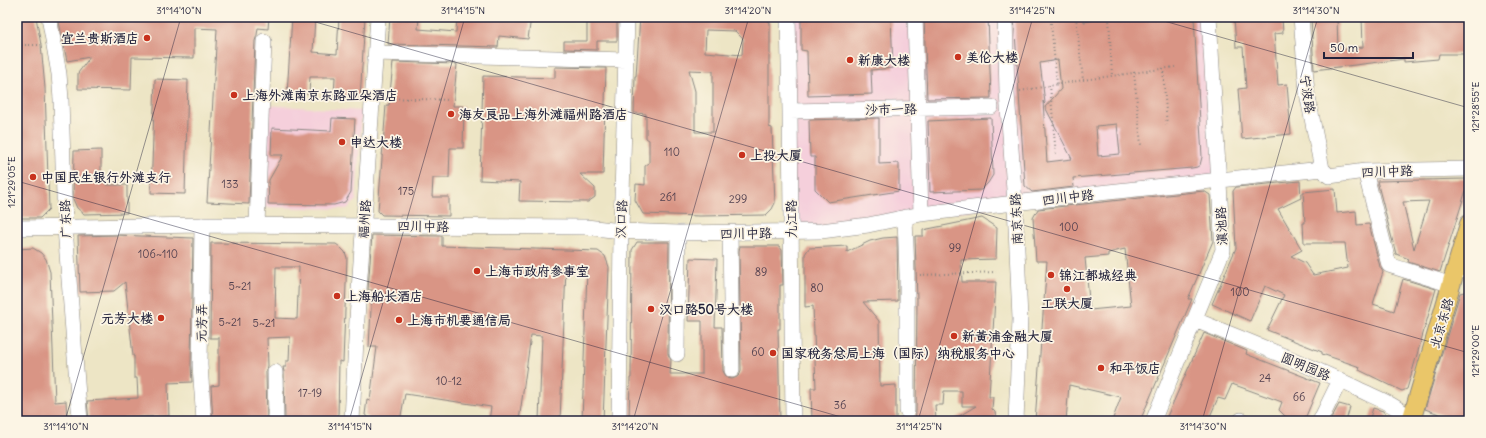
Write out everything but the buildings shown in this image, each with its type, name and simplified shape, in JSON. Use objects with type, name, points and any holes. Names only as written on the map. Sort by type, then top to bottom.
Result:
[{"type":"main road","name":"北京东路","points":[[1412,421],[1459,275],[1469,224]]},
{"type":"street","name":"广东路","points":[[49,17],[62,99],[65,228],[80,421]]},
{"type":"street","name":"福州路","points":[[352,421],[378,17]]},
{"type":"street","name":"汉口路","points":[[619,421],[621,231],[627,17]]},
{"type":"street","name":"九江路","points":[[788,17],[793,421]]},
{"type":"street","points":[[915,17],[921,214]]},
{"type":"street","name":"南京东路","points":[[1006,17],[1008,93],[1020,319],[1016,421]]},
{"type":"street","name":"滇池路","points":[[1153,421],[1223,250],[1209,17]]},
{"type":"street","name":"宁波路","points":[[1301,17],[1307,93],[1322,169]]},
{"type":"street","points":[[257,225],[264,41]]},
{"type":"street","points":[[376,53],[626,60]]},
{"type":"street","name":"沙市一路","points":[[790,111],[991,107]]},
{"type":"street","name":"四川中路","points":[[17,228],[202,225],[364,225],[586,227],[621,231],[678,233],[791,232],[838,230],[921,214],[1322,169],[1329,176],[1365,171],[1469,169]]},
{"type":"street","points":[[1365,171],[1390,265],[1459,275]]},
{"type":"street","points":[[905,217],[907,275],[907,411]]},
{"type":"street","name":"元芳弄","points":[[202,225],[200,365],[204,421]]},
{"type":"street","points":[[677,354],[678,233]]},
{"type":"street","points":[[730,233],[732,370]]},
{"type":"street","name":"圆明园路","points":[[1195,320],[1340,380],[1396,407],[1412,421]]},
{"type":"street","points":[[275,372],[276,421]]},
{"type":"street","points":[[1320,421],[1340,380]]},
{"type":"path","points":[[1110,17],[1112,76]]},
{"type":"path","points":[[1076,18],[1083,80]]},
{"type":"path","points":[[1051,23],[1057,84]]},
{"type":"path","points":[[17,45],[54,43]]},
{"type":"path","points":[[1019,91],[1134,72],[1175,67]]},
{"type":"path","points":[[1163,68],[1167,127]]},
{"type":"path","points":[[1134,72],[1141,145]]},
{"type":"path","points":[[1050,86],[1056,156]]},
{"type":"path","points":[[373,98],[450,100]]},
{"type":"path","points":[[907,275],[996,272]]},
{"type":"shaded area","points":[[788,17],[1209,17],[1218,180],[791,232]]},
{"type":"shaded area","points":[[265,105],[362,111],[356,201],[347,209],[261,207]]},
{"type":"place","name":"宜兰贵斯酒店","points":[[147,38]]},
{"type":"place","name":"美伦大楼","points":[[958,57]]},
{"type":"place","name":"新康大楼","points":[[850,60]]},
{"type":"place","name":"上海外滩南京东路亚朵酒店","points":[[234,95]]},
{"type":"place","name":"海友良品上海外滩福州路酒店","points":[[451,114]]},
{"type":"place","name":"申达大楼","points":[[342,142]]},
{"type":"place","name":"上投大厦","points":[[742,155]]},
{"type":"place","name":"中国民生银行外滩支行","points":[[33,177]]},
{"type":"place","name":"上海市政府参事室","points":[[477,271]]},
{"type":"place","name":"锦江都城经典","points":[[1051,275]]},
{"type":"place","name":"工联大厦","points":[[1067,289]]},
{"type":"place","name":"上海船长酒店","points":[[337,296]]},
{"type":"place","name":"汉口路50号大楼","points":[[651,309]]},
{"type":"place","name":"元芳大楼","points":[[161,318]]},
{"type":"place","name":"上海市机要通信局","points":[[399,320]]},
{"type":"place","name":"新黄浦金融大厦","points":[[954,336]]},
{"type":"place","name":"国家税务总局上海（国际）纳税服务中心","points":[[773,353]]},
{"type":"place","name":"和平饭店","points":[[1101,368]]}]
